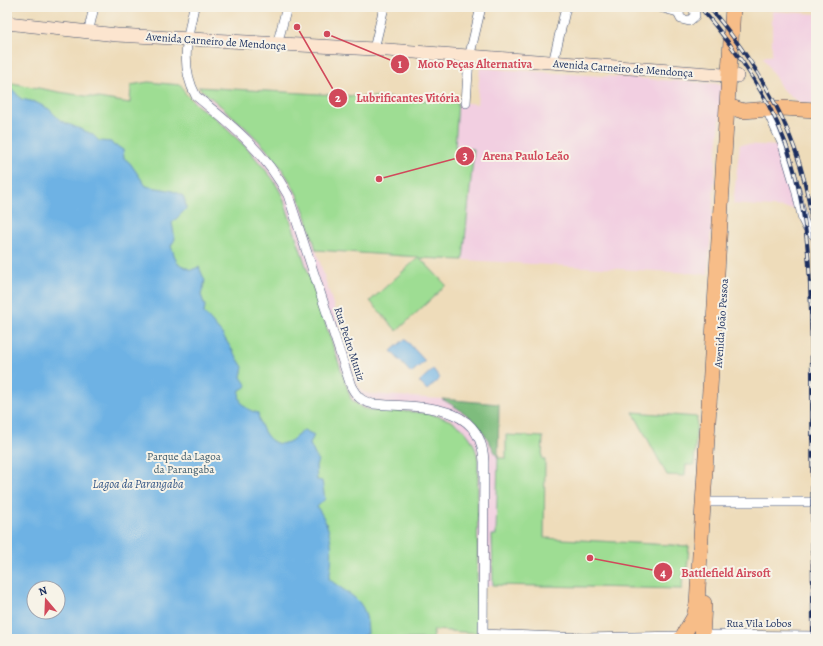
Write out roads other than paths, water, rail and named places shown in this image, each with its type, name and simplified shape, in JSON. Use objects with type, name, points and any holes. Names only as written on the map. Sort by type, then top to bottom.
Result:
[{"type":"main road","name":"Avenida João Pessoa","points":[[692,638],[697,604],[707,502],[733,76],[734,7]]},
{"type":"main road","name":"Avenida João Pessoa","points":[[733,76],[741,7]]},
{"type":"main road","name":"Avenida Carneiro de Mendonça","points":[[7,23],[88,33],[277,45],[374,49],[469,58],[733,76]]},
{"type":"main road","points":[[731,108],[753,111],[782,108],[816,110]]},
{"type":"main road","name":"Avenida João Pessoa","points":[[692,638],[707,502]]},
{"type":"street","points":[[88,33],[94,7]]},
{"type":"street","name":"Rua Pedro Muniz","points":[[194,7],[187,39],[188,78],[196,96],[252,144],[278,177],[288,195],[351,386],[356,396],[362,401],[373,404],[442,409],[468,423],[481,439],[484,449],[483,636]]},
{"type":"street","points":[[277,45],[287,7]]},
{"type":"street","points":[[374,49],[384,7]]},
{"type":"street","points":[[466,103],[469,58],[481,7]]},
{"type":"street","points":[[553,63],[566,7]]},
{"type":"street","points":[[659,7],[679,9],[681,19],[689,21],[695,16],[694,7]]},
{"type":"street","points":[[767,110],[784,145],[803,220],[807,228],[816,237]]},
{"type":"street","points":[[707,502],[816,502]]},
{"type":"street","name":"Rua Vila Lobos","points":[[483,636],[584,638],[813,637]]},
{"type":"water","name":"Lagoa da Parangaba","points":[[7,88],[14,91],[21,99],[35,102],[49,109],[61,121],[92,134],[99,141],[111,142],[114,146],[117,146],[123,150],[124,158],[130,163],[146,186],[171,191],[183,196],[186,209],[172,223],[175,239],[171,246],[177,263],[191,270],[199,267],[205,281],[201,295],[205,306],[204,313],[222,334],[243,367],[241,377],[247,386],[240,390],[239,395],[241,402],[246,408],[258,413],[264,432],[273,441],[279,444],[292,440],[304,430],[314,435],[310,444],[318,461],[316,466],[317,480],[322,481],[325,499],[317,507],[326,524],[332,551],[329,579],[358,600],[362,606],[367,622],[368,634],[356,639],[7,639]]},
{"type":"water","points":[[405,339],[425,361],[411,373],[391,351]]},
{"type":"water","points":[[433,369],[440,378],[427,390],[419,382]]},
{"type":"railway","points":[[700,7],[742,61],[766,100],[785,141],[799,189],[807,241],[811,294],[813,639]]},
{"type":"railway","points":[[709,7],[726,28],[757,72],[783,120],[793,145],[802,170],[812,220],[816,291]]},
{"type":"place","name":"Lubrificantes Vitória","points":[[297,27]]},
{"type":"place","name":"Moto Peças Alternativa","points":[[327,34]]},
{"type":"place","name":"Arena Paulo Leão","points":[[379,179]]},
{"type":"place","name":"Battlefield Airsoft","points":[[590,558]]},
{"type":"park label","name":"Parque da Lagoa da Parangaba","points":[[184,462]]}]
